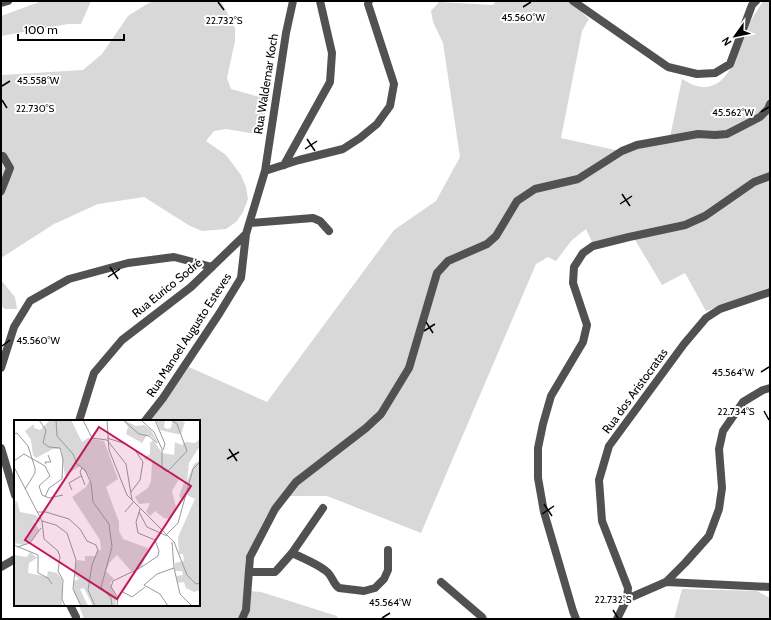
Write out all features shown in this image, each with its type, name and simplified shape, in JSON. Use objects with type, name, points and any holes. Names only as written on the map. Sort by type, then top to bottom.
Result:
[{"type":"street","points":[[1,3],[8,1]]},
{"type":"street","name":"Rua Waldemar Koch","points":[[265,171],[286,33],[293,1]]},
{"type":"street","points":[[284,165],[330,82],[332,53],[320,1]]},
{"type":"street","points":[[265,171],[299,160],[343,149],[360,138],[377,124],[390,106],[394,84],[368,4],[369,1]]},
{"type":"street","points":[[573,1],[668,67],[697,74],[715,73],[730,64],[752,5],[756,1]]},
{"type":"street","points":[[242,619],[246,610],[250,557],[275,509],[296,482],[366,428],[381,414],[409,368],[437,273],[448,261],[488,244],[496,236],[517,201],[535,189],[578,179],[622,151],[637,145],[698,134],[727,134],[760,117],[768,109],[770,104]]},
{"type":"street","points":[[1,191],[10,168],[2,156]]},
{"type":"street","name":"Rua Eurico Sodré","points":[[79,420],[94,373],[122,340],[191,288],[246,234],[265,171]]},
{"type":"street","points":[[576,619],[544,512],[538,478],[538,448],[551,396],[583,342],[587,325],[573,283],[574,267],[583,253],[593,246],[685,225],[705,216],[754,182],[770,176]]},
{"type":"street","points":[[250,223],[313,218],[320,221],[329,231]]},
{"type":"street","name":"Rua Manoel Augusto Esteves","points":[[146,420],[163,398],[242,278],[246,234]]},
{"type":"street","points":[[1,368],[14,327],[30,301],[69,279],[128,263],[174,257],[212,267]]},
{"type":"street","name":"Rua dos Aristocratas","points":[[627,599],[628,588],[602,521],[599,480],[609,446],[684,344],[706,318],[720,309],[770,292]]},
{"type":"street","points":[[618,619],[627,599],[666,582],[709,536],[719,509],[722,488],[719,449],[723,431],[743,402],[763,390],[770,388]]},
{"type":"street","points":[[1,448],[14,492]]},
{"type":"street","points":[[249,572],[275,572],[278,570],[292,553],[323,508]]},
{"type":"street","points":[[292,553],[325,569],[330,574],[336,586],[339,588],[364,591],[375,588],[384,579],[388,570],[388,550]]},
{"type":"street","points":[[1,567],[14,560]]},
{"type":"street","points":[[441,582],[483,619]]},
{"type":"street","points":[[666,582],[770,587]]},
{"type":"street","points":[[70,606],[76,619]]},
{"type":"shaded area","points":[[42,1],[91,1],[81,24],[68,24],[1,36],[1,16]]},
{"type":"shaded area","points":[[154,1],[221,1],[235,28],[235,41],[227,78],[231,89],[267,99],[262,135],[226,129],[214,131],[206,141],[226,155],[241,175],[246,187],[248,199],[243,212],[236,222],[226,229],[202,231],[190,226],[144,197],[98,204],[54,224],[1,258],[1,73],[2,75],[83,70],[102,54],[128,16]]},
{"type":"shaded area","points":[[496,1],[570,1],[589,19],[582,31],[561,138],[615,150],[670,137],[682,79],[693,85],[706,87],[716,84],[724,78],[735,58],[748,25],[763,1],[770,1],[770,287],[706,311],[685,273],[662,285],[631,233],[592,242],[586,229],[572,240],[556,261],[548,257],[536,264],[421,533],[327,496],[284,496],[267,515],[245,560],[248,591],[261,592],[337,616],[338,619],[84,619],[79,606],[200,606],[200,420],[151,420],[189,367],[267,402],[394,230],[436,201],[460,157],[443,43],[433,22],[431,11],[439,2],[493,5]]},
{"type":"shaded area","points":[[1,280],[15,297],[17,309],[5,309],[1,306]]},
{"type":"shaded area","points":[[682,589],[757,591],[770,598],[770,619],[674,619]]}]
